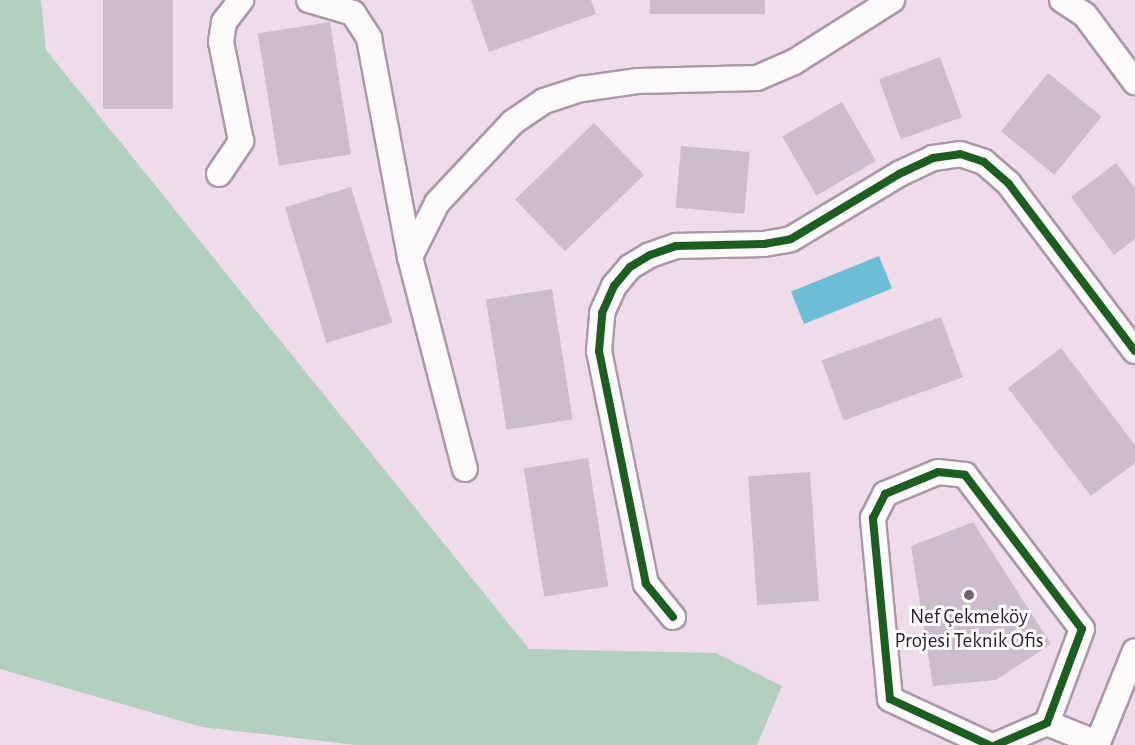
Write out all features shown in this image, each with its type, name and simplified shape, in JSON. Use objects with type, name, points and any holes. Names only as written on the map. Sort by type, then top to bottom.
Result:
[{"type":"street","points":[[219,174],[241,141],[221,42],[224,22],[241,0]]},
{"type":"street","points":[[309,0],[353,13],[366,28],[410,257],[465,469]]},
{"type":"street","points":[[410,257],[437,203],[513,122],[543,101],[582,89],[638,81],[757,78],[794,62],[892,0]]},
{"type":"street","points":[[1062,0],[1085,15],[1135,82]]},
{"type":"street","points":[[673,617],[646,584],[599,351],[602,313],[614,286],[630,267],[650,255],[676,246],[791,239],[899,174],[933,158],[960,154],[984,162],[1009,184],[1132,342]]},
{"type":"street","points":[[989,745],[890,699],[873,518],[885,495],[938,472],[965,475],[1082,629],[1047,723]]},
{"type":"street","points":[[996,745],[1047,723],[1097,744],[1135,651]]},
{"type":"green space","points":[[0,0],[41,0],[46,50],[529,649],[716,653],[782,686],[757,745],[356,745],[202,727],[0,669]]},
{"type":"water","points":[[879,256],[892,288],[804,324],[791,292]]},
{"type":"building","points":[[103,0],[173,0],[173,109],[103,109]]},
{"type":"building","points":[[471,0],[591,0],[596,14],[489,52]]},
{"type":"building","points":[[650,0],[765,0],[765,14],[650,14]]},
{"type":"building","points":[[330,22],[351,154],[279,166],[258,33]]},
{"type":"building","points":[[940,57],[962,117],[901,139],[879,79]]},
{"type":"building","points":[[1048,73],[1102,116],[1054,175],[1001,131]]},
{"type":"building","points":[[842,102],[876,161],[816,195],[782,136]]},
{"type":"building","points":[[594,123],[644,175],[565,251],[515,199]]},
{"type":"building","points":[[681,146],[750,152],[744,214],[676,208]]},
{"type":"building","points":[[1116,163],[1135,188],[1135,239],[1114,255],[1071,197]]},
{"type":"building","points":[[351,187],[393,323],[327,343],[285,207]]},
{"type":"building","points":[[552,289],[573,419],[506,430],[486,299]]},
{"type":"building","points":[[941,317],[963,377],[844,421],[822,360]]},
{"type":"building","points":[[1061,348],[1135,445],[1135,463],[1091,496],[1008,388]]},
{"type":"building","points":[[588,458],[608,586],[544,597],[524,468]]},
{"type":"building","points":[[810,472],[819,601],[757,605],[748,476]]},
{"type":"building","name":"Nef Çekmeköy Projesi Teknik Ofis","points":[[973,522],[1051,644],[996,680],[933,686],[911,546]]},
{"type":"cycle path","points":[[673,617],[646,584],[599,351],[602,313],[614,286],[630,267],[650,255],[676,246],[764,244],[791,239],[899,174],[933,158],[960,154],[984,162],[1009,184],[1135,351]]},
{"type":"cycle path","points":[[989,745],[890,699],[873,518],[885,494],[938,472],[965,475],[1082,629],[1047,723],[996,745]]},
{"type":"place","name":"Nef Çekmeköy Projesi Teknik Ofis","points":[[969,595]]}]
